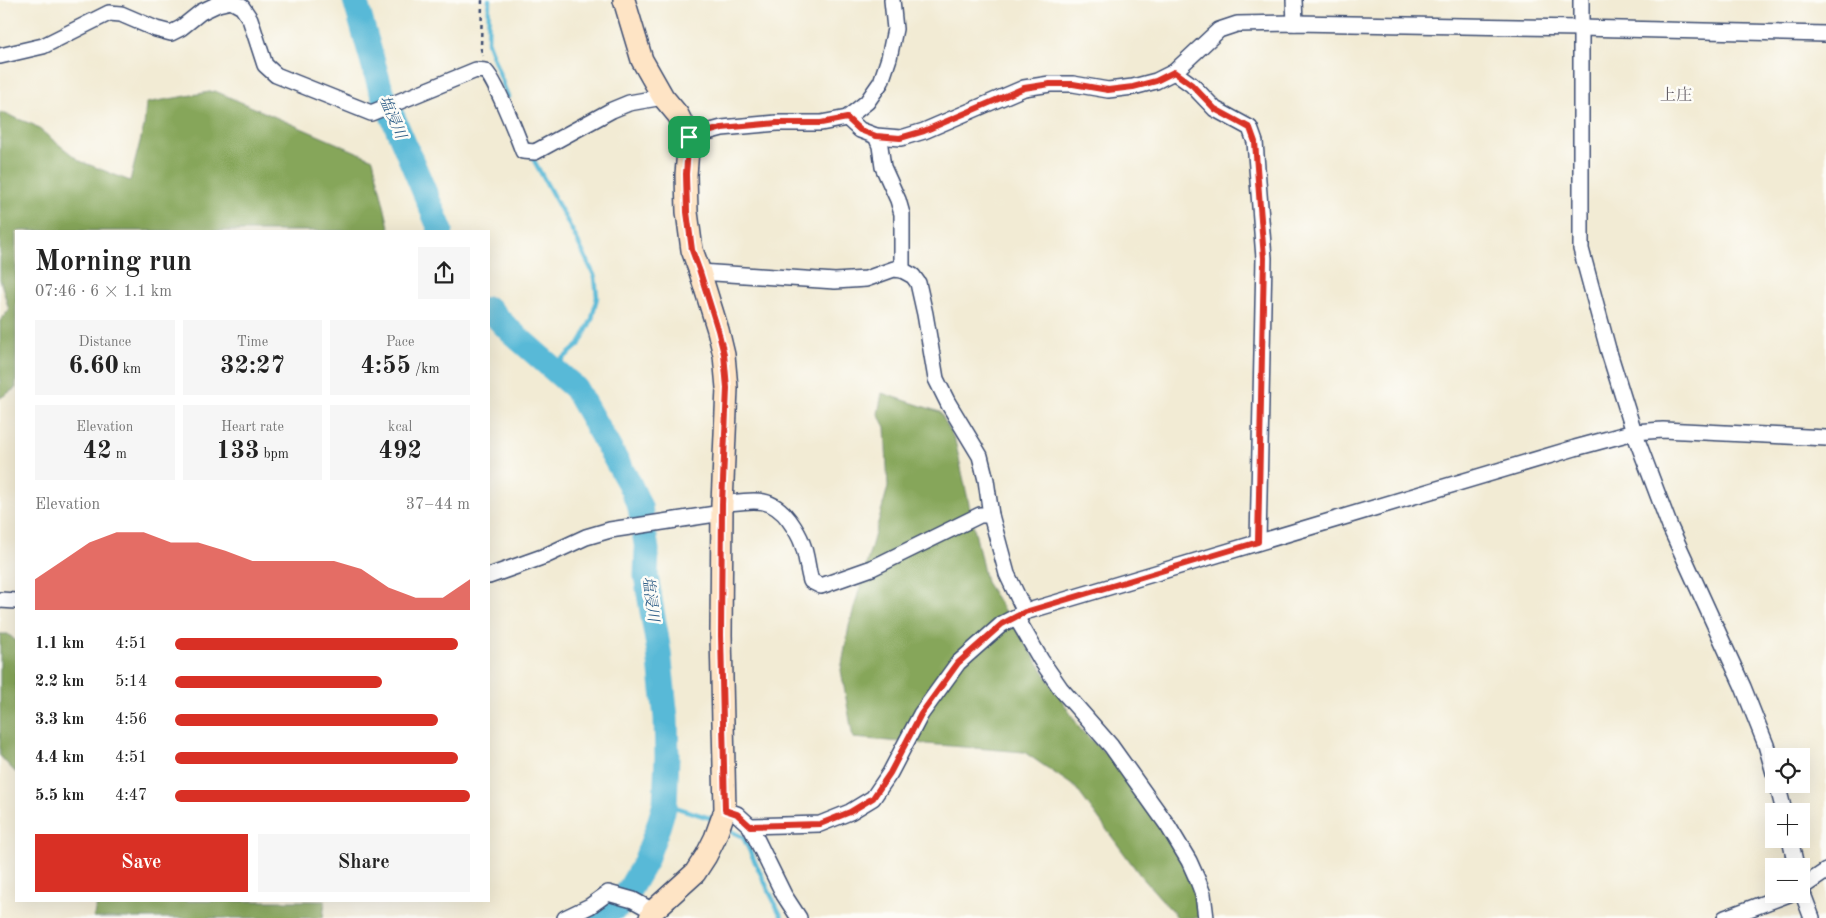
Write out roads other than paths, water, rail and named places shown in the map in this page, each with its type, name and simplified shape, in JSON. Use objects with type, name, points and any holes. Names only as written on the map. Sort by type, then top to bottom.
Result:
[{"type":"main road","points":[[624,0],[642,60],[663,97],[678,115],[689,137],[686,174],[687,212],[692,250],[718,330],[727,388],[722,508],[721,820],[706,856],[694,873],[652,915]]},
{"type":"street","points":[[689,137],[722,128],[777,123],[821,123],[847,118],[866,102],[880,82],[889,58],[896,29],[892,0]]},
{"type":"street","points":[[1294,0],[1295,23]]},
{"type":"street","points":[[1581,0],[1582,249],[1608,349],[1634,432],[1670,526],[1743,687],[1767,748]]},
{"type":"street","points":[[0,56],[43,46],[110,13],[121,14],[156,29],[171,33],[181,28],[201,12],[218,4],[231,2],[242,6],[250,19],[265,65],[276,75],[371,114],[476,70],[485,72],[496,88],[523,151],[535,152],[612,110],[629,103],[663,97]]},
{"type":"street","points":[[847,118],[860,130],[876,136],[900,138],[924,131],[1024,88],[1050,84],[1073,84],[1108,90],[1156,81],[1174,72],[1220,30],[1237,24],[1295,23],[1826,34]]},
{"type":"street","points":[[1174,72],[1192,85],[1215,109],[1250,128],[1255,142],[1264,258],[1258,542]]},
{"type":"street","points":[[876,136],[880,146],[883,168],[898,200],[902,214],[902,270]]},
{"type":"street","points":[[700,272],[836,281],[866,279],[894,268],[913,276],[918,283],[926,314],[936,379],[980,456],[991,515],[1007,574],[1021,614],[1041,660],[1061,689],[1111,746],[1168,826],[1189,860],[1198,881],[1203,894],[1206,918]]},
{"type":"street","points":[[750,826],[820,824],[850,812],[873,798],[890,773],[921,714],[958,663],[1002,624],[1021,614],[1258,542],[1634,432],[1663,430],[1826,438]]},
{"type":"street","points":[[490,576],[545,556],[586,537],[755,501],[770,502],[781,509],[796,530],[803,544],[811,581],[821,586],[872,568],[980,515],[991,515]]},
{"type":"street","points":[[0,600],[15,601]]},
{"type":"street","points":[[721,820],[737,814],[750,826],[781,888],[799,918]]},
{"type":"street","points":[[1810,882],[1826,871]]},
{"type":"street","points":[[564,918],[590,906],[608,893],[633,900],[652,915]]},
{"type":"street","points":[[1725,918],[1766,903]]},
{"type":"street","points":[[1806,903],[1812,918]]},
{"type":"waterway","name":"塩浸川","points":[[355,0],[380,87],[441,230]]},
{"type":"waterway","points":[[489,0],[488,43],[508,97]]},
{"type":"waterway","points":[[531,155],[595,277],[597,297],[592,319],[579,345],[553,367]]},
{"type":"waterway","name":"塩浸川","points":[[490,310],[509,330],[575,388],[629,483],[640,507],[647,550],[646,576],[659,652],[666,718],[665,804],[645,862],[624,899],[618,906],[594,918]]},
{"type":"waterway","points":[[665,804],[710,818],[715,822]]},
{"type":"waterway","points":[[724,828],[743,837],[782,918]]},
{"type":"district","name":"上庄","points":[[1676,94]]}]
